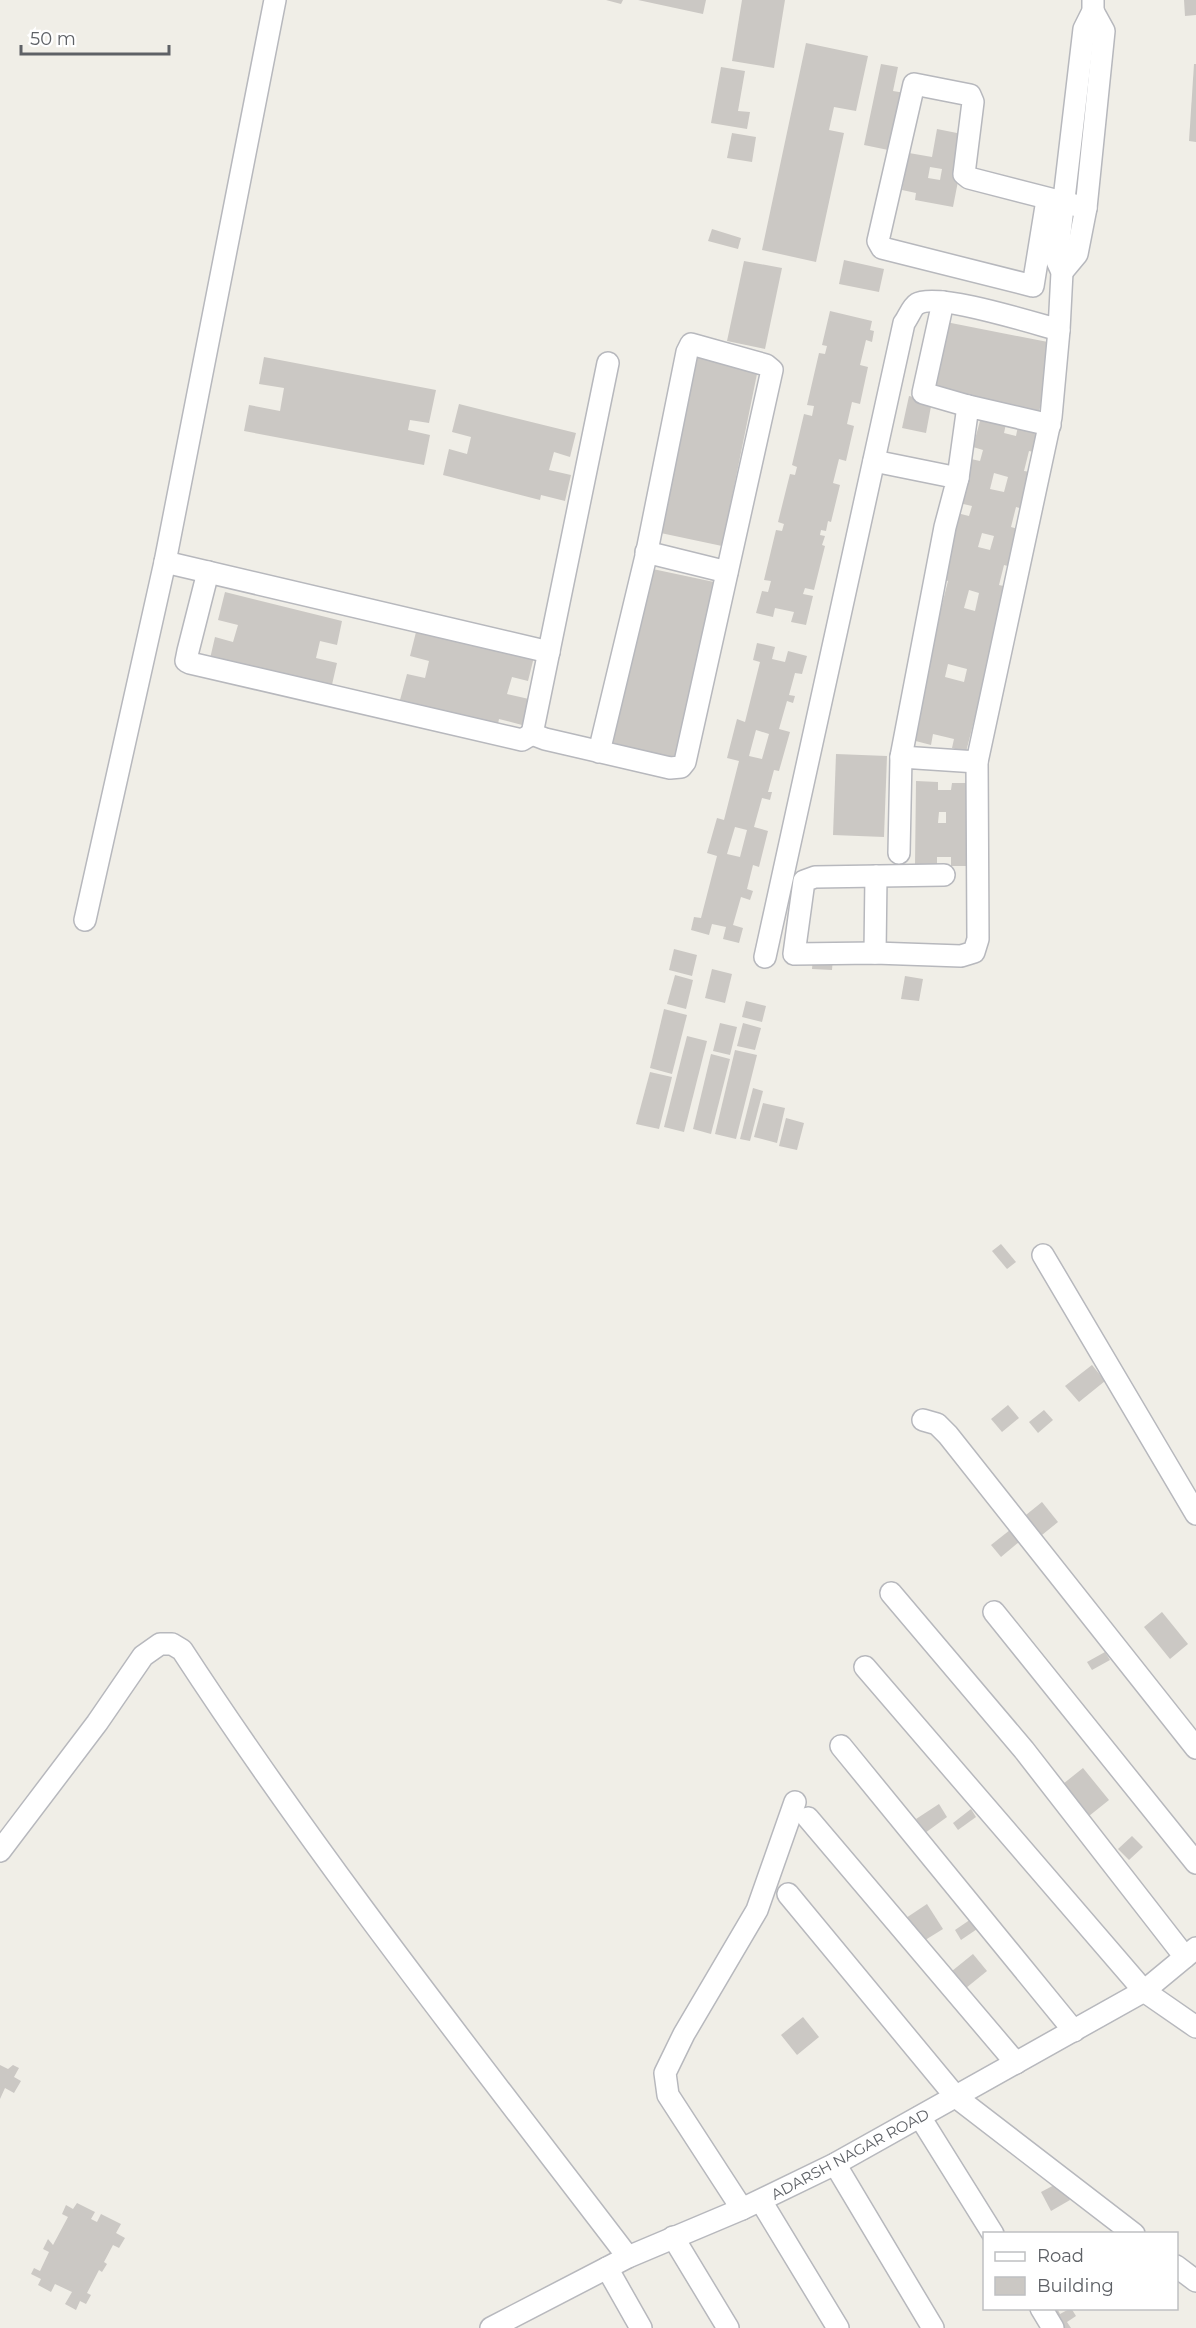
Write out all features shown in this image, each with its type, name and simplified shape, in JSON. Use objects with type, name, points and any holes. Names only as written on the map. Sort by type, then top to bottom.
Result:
[{"type":"street","points":[[85,920],[165,562],[275,0]]},
{"type":"street","points":[[1086,208],[1056,202],[969,178],[964,174],[973,102],[970,94],[914,84],[878,241],[882,248],[1033,286],[1056,202],[1084,29],[1093,6]]},
{"type":"street","points":[[1062,272],[1077,254],[1086,208],[1104,31],[1093,6]]},
{"type":"street","points":[[804,881],[794,954],[876,952],[961,956],[974,952],[978,939],[977,762],[1050,425],[1062,272],[1057,261],[1056,202]]},
{"type":"street","points":[[765,957],[904,323],[916,305],[928,300],[1059,330]]},
{"type":"street","points":[[944,302],[923,393],[1050,425]]},
{"type":"street","points":[[208,572],[186,661],[190,663],[522,740],[532,734],[599,752],[670,768],[681,768],[685,762],[772,370],[766,365],[691,344],[687,352],[646,552],[599,752]]},
{"type":"street","points":[[532,734],[608,363]]},
{"type":"street","points":[[899,853],[901,757],[945,527],[957,478],[968,406]]},
{"type":"street","points":[[874,461],[957,478]]},
{"type":"street","points":[[646,552],[727,572]]},
{"type":"street","points":[[165,562],[549,652]]},
{"type":"street","points":[[901,757],[977,762]]},
{"type":"street","points":[[783,878],[804,881],[815,877],[944,875]]},
{"type":"street","points":[[876,876],[876,952]]},
{"type":"street","points":[[1043,1255],[1196,1514]]},
{"type":"street","points":[[923,1420],[937,1424],[948,1435],[1196,1748]]},
{"type":"street","points":[[891,1593],[1191,1952]]},
{"type":"street","points":[[994,1612],[1196,1863]]},
{"type":"street","points":[[0,1851],[97,1723],[143,1656],[160,1644],[172,1644],[182,1650],[239,1735],[449,2024],[628,2257]]},
{"type":"street","points":[[865,1667],[1144,1991],[1196,2028]]},
{"type":"street","points":[[841,1746],[1074,2031]]},
{"type":"street","points":[[838,2328],[752,2205],[668,2095],[665,2073],[684,2034],[757,1910],[801,1810],[1016,2063]]},
{"type":"street","points":[[788,1894],[956,2097],[1131,2232]]},
{"type":"street","name":"ADARSH NAGAR ROAD","points":[[491,2328],[628,2257],[752,2205],[836,2164],[1144,1991],[1191,1952]]},
{"type":"street","points":[[920,2117],[992,2232]]},
{"type":"street","points":[[836,2164],[933,2328]]},
{"type":"street","points":[[673,2237],[728,2328]]},
{"type":"street","points":[[607,2268],[641,2328]]},
{"type":"street","points":[[1178,2268],[1196,2281]]},
{"type":"street","points":[[1042,2310],[1053,2328]]},
{"type":"building","points":[[606,0],[623,0],[621,4]]},
{"type":"building","points":[[638,0],[706,0],[703,14]]},
{"type":"building","points":[[742,0],[785,0],[774,68],[732,61]]},
{"type":"building","points":[[1184,0],[1196,0],[1196,15],[1185,16]]},
{"type":"building","points":[[806,43],[868,56],[856,111],[834,107],[829,130],[844,133],[816,262],[762,250]]},
{"type":"building","points":[[881,64],[898,67],[893,91],[905,93],[893,151],[864,145]]},
{"type":"building","points":[[1194,64],[1196,64],[1196,142],[1189,141]]},
{"type":"building","points":[[721,67],[745,71],[738,111],[750,112],[747,129],[711,123]]},
{"type":"building","points":[[937,129],[967,135],[953,207],[915,200],[916,193],[902,190],[909,153],[932,157]],"holes":[[[930,167],[942,169],[940,180],[928,178]]]},
{"type":"building","points":[[732,133],[756,137],[752,162],[727,158]]},
{"type":"building","points":[[712,229],[741,238],[738,249],[708,241]]},
{"type":"building","points":[[844,260],[884,269],[879,292],[839,284]]},
{"type":"building","points":[[744,261],[782,268],[765,349],[727,341]]},
{"type":"building","points":[[830,311],[872,321],[870,330],[874,331],[872,342],[866,340],[860,365],[868,367],[860,404],[852,402],[847,424],[854,426],[846,461],[839,459],[833,483],[840,485],[831,522],[828,521],[826,531],[821,530],[820,535],[825,536],[822,545],[825,546],[814,590],[805,588],[803,594],[813,596],[806,625],[791,622],[794,612],[775,608],[773,617],[756,613],[762,591],[768,592],[771,581],[764,580],[776,530],[782,531],[784,524],[778,522],[790,474],[795,475],[797,467],[792,465],[804,414],[812,416],[814,406],[807,405],[819,353],[825,354],[827,346],[822,345]]},
{"type":"building","points":[[946,322],[1053,343],[1039,412],[933,391]]},
{"type":"building","points":[[693,356],[758,369],[722,546],[656,532]]},
{"type":"building","points":[[264,357],[436,390],[429,423],[410,420],[408,430],[430,435],[424,465],[244,431],[249,405],[280,411],[284,388],[259,384]]},
{"type":"building","points":[[909,396],[932,401],[926,433],[902,428]]},
{"type":"building","points":[[459,404],[576,433],[570,457],[554,452],[549,470],[571,475],[565,501],[541,495],[540,500],[443,475],[449,449],[467,454],[471,437],[452,432]]},
{"type":"building","points":[[981,417],[1006,424],[1004,433],[1016,436],[1018,426],[1041,432],[1034,452],[1029,451],[1024,471],[1031,472],[1023,509],[1016,507],[1011,527],[1018,529],[1011,567],[1004,565],[999,585],[1008,587],[966,752],[952,748],[954,739],[933,734],[931,745],[908,739],[948,581],[940,578],[957,513],[969,516],[972,506],[959,503],[971,459],[980,461],[983,450],[973,447]],"holes":[[[994,473],[1008,477],[1004,492],[990,489]],[[982,533],[994,536],[990,550],[978,547]],[[969,590],[979,593],[975,611],[964,608]],[[948,664],[967,669],[964,682],[945,677]]]},
{"type":"building","points":[[648,568],[714,582],[678,759],[612,745]]},
{"type":"building","points":[[225,592],[342,621],[337,645],[320,641],[316,658],[337,663],[331,689],[209,663],[215,637],[233,642],[238,625],[218,620]]},
{"type":"building","points":[[417,628],[534,657],[528,681],[512,677],[507,694],[529,699],[522,725],[499,719],[498,724],[400,700],[407,674],[425,678],[429,661],[410,656]]},
{"type":"building","points":[[757,643],[775,647],[772,659],[785,662],[788,651],[807,656],[802,674],[795,673],[789,695],[795,696],[793,703],[787,701],[779,729],[790,732],[779,771],[774,770],[768,792],[772,792],[770,800],[762,798],[754,827],[768,831],[759,867],[753,865],[747,889],[753,891],[750,900],[741,897],[733,925],[743,928],[739,943],[723,939],[726,927],[712,924],[709,935],[691,930],[694,917],[701,918],[717,856],[707,853],[717,818],[724,820],[739,761],[727,758],[737,719],[745,722],[760,662],[753,660]],"holes":[[[756,730],[769,734],[762,759],[749,756]],[[735,827],[747,830],[740,857],[727,854]]]},
{"type":"building","points":[[836,754],[887,756],[884,837],[833,835]]},
{"type":"building","points":[[916,781],[938,782],[938,790],[951,790],[952,783],[974,783],[973,866],[951,866],[951,857],[937,857],[937,866],[915,865]],"holes":[[[939,812],[946,812],[946,823],[938,823]]]},
{"type":"building","points":[[674,949],[697,955],[692,976],[669,970]]},
{"type":"building","points":[[813,957],[833,958],[832,970],[812,969]]},
{"type":"building","points":[[712,969],[732,974],[725,1003],[705,998]]},
{"type":"building","points":[[675,975],[693,980],[686,1009],[667,1004]]},
{"type":"building","points":[[905,976],[923,979],[919,1001],[901,999]]},
{"type":"building","points":[[746,1001],[766,1006],[762,1022],[742,1017]]},
{"type":"building","points":[[664,1009],[687,1015],[672,1074],[650,1068]]},
{"type":"building","points":[[720,1023],[737,1027],[730,1055],[713,1051]]},
{"type":"building","points":[[743,1023],[761,1028],[755,1050],[737,1046]]},
{"type":"building","points":[[687,1036],[707,1041],[684,1132],[664,1127]]},
{"type":"building","points":[[735,1050],[757,1055],[736,1139],[715,1134]]},
{"type":"building","points":[[711,1054],[730,1059],[711,1134],[693,1129]]},
{"type":"building","points":[[650,1072],[672,1077],[659,1129],[636,1124]]},
{"type":"building","points":[[753,1088],[763,1091],[750,1141],[740,1139]]},
{"type":"building","points":[[763,1103],[785,1108],[777,1143],[754,1137]]},
{"type":"building","points":[[786,1118],[804,1123],[797,1150],[779,1146]]},
{"type":"building","points":[[1001,1244],[1016,1262],[1007,1269],[992,1251]]},
{"type":"building","points":[[1092,1365],[1105,1381],[1079,1402],[1065,1386]]},
{"type":"building","points":[[1008,1405],[1019,1418],[1002,1432],[991,1419]]},
{"type":"building","points":[[1044,1410],[1053,1420],[1038,1433],[1029,1422]]},
{"type":"building","points":[[1042,1502],[1058,1522],[1037,1539],[1021,1519]]},
{"type":"building","points":[[1015,1526],[1025,1537],[1001,1557],[991,1545]]},
{"type":"building","points":[[1162,1612],[1188,1644],[1170,1659],[1144,1627]]},
{"type":"building","points":[[1105,1652],[1110,1660],[1092,1670],[1087,1662]]},
{"type":"building","points":[[1083,1768],[1109,1800],[1089,1816],[1063,1784]]},
{"type":"building","points":[[939,1804],[947,1817],[925,1833],[916,1819]]},
{"type":"building","points":[[971,1809],[976,1817],[958,1830],[953,1823]]},
{"type":"building","points":[[1132,1836],[1143,1847],[1129,1860],[1118,1849]]},
{"type":"building","points":[[927,1904],[943,1929],[922,1942],[906,1918]]},
{"type":"building","points":[[977,1915],[983,1925],[961,1940],[955,1930]]},
{"type":"building","points":[[973,1954],[987,1971],[966,1988],[952,1971]]},
{"type":"building","points":[[803,2017],[819,2037],[797,2055],[781,2035]]},
{"type":"building","points":[[0,2065],[8,2069],[13,2065],[19,2068],[14,2077],[21,2081],[14,2093],[5,2088],[0,2099]]},
{"type":"building","points":[[1060,2182],[1070,2200],[1051,2211],[1041,2192]]},
{"type":"building","points":[[77,2203],[95,2212],[91,2219],[97,2222],[101,2214],[121,2224],[116,2233],[125,2238],[119,2248],[113,2245],[104,2262],[107,2264],[102,2272],[99,2270],[87,2293],[91,2295],[86,2304],[80,2301],[76,2310],[65,2304],[72,2292],[55,2284],[51,2292],[38,2285],[41,2279],[31,2274],[34,2268],[40,2271],[49,2252],[43,2249],[48,2239],[53,2245],[68,2217],[62,2214],[66,2205],[73,2209]]},
{"type":"building","points":[[1049,2310],[1058,2310],[1060,2314],[1072,2310],[1076,2316],[1067,2322],[1071,2328],[1060,2328]]}]
